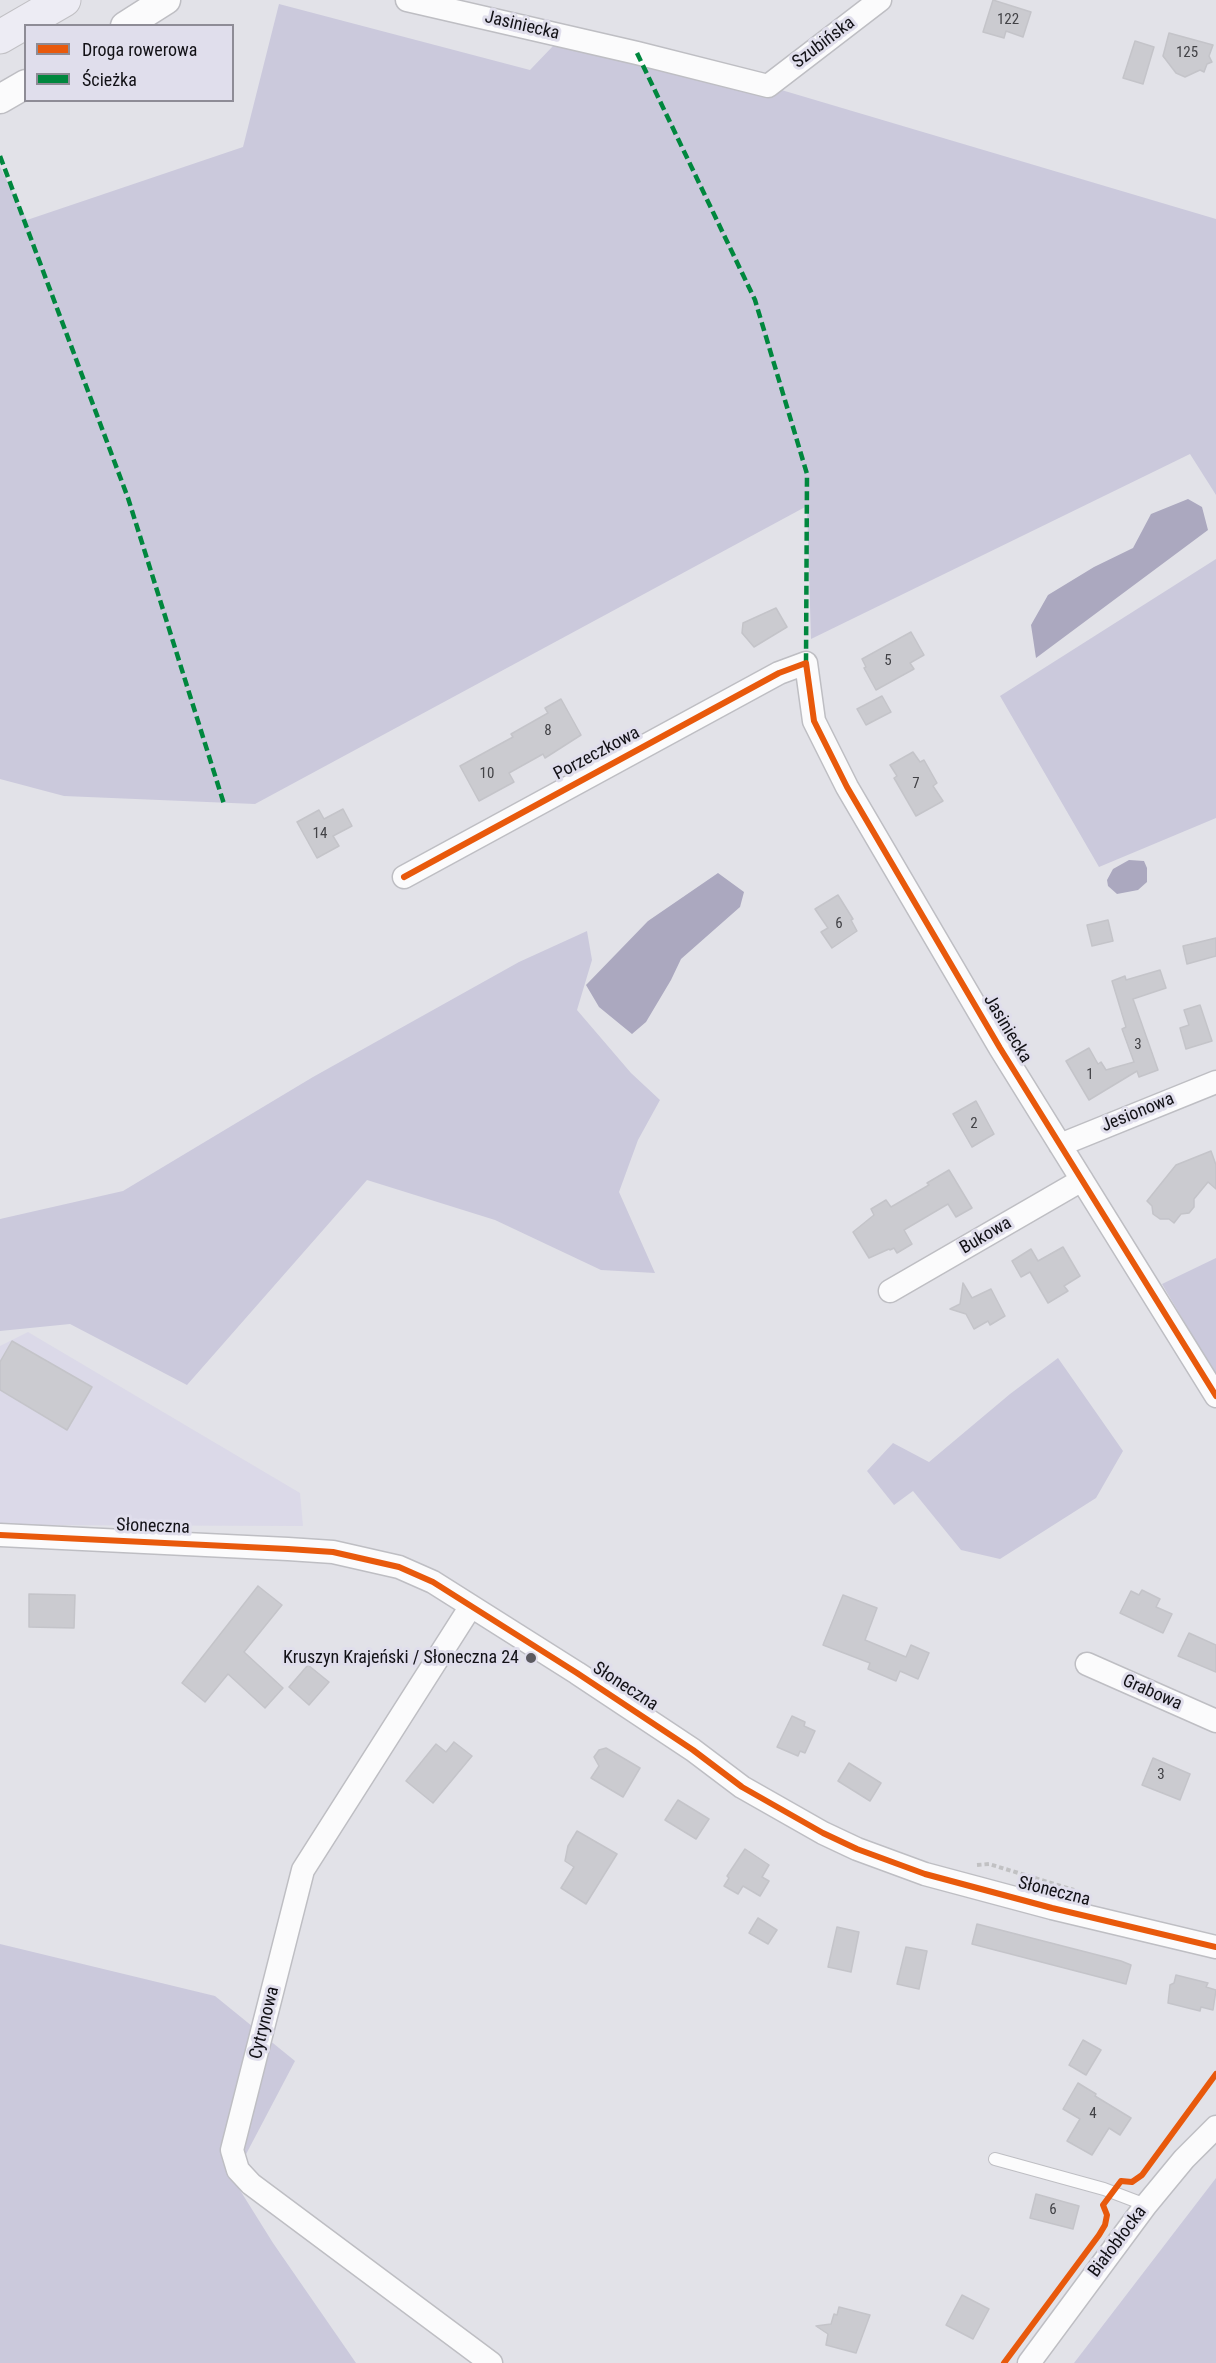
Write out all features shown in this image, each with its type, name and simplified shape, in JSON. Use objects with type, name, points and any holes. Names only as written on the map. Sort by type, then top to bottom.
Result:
[{"type":"highway","points":[[0,37],[64,0]]},
{"type":"street","points":[[128,24],[166,0]]},
{"type":"street","name":"Jasiniecka","points":[[407,0],[768,86]]},
{"type":"street","name":"Szubińska","points":[[768,86],[880,0]]},
{"type":"street","points":[[0,99],[24,85]]},
{"type":"street","name":"Jasiniecka","points":[[806,663],[814,721],[847,787],[1000,1048],[1216,1396]]},
{"type":"street","name":"Porzeczkowa","points":[[404,877],[779,673],[806,663]]},
{"type":"street","name":"Jesionowa","points":[[1060,1145],[1216,1082]]},
{"type":"street","name":"Bukowa","points":[[890,1291],[1082,1180]]},
{"type":"street","name":"Słoneczna","points":[[0,1535],[238,1545],[333,1552],[399,1567],[433,1582],[471,1606],[693,1750],[742,1787],[823,1833],[857,1849],[925,1874],[1053,1908],[1216,1947]]},
{"type":"street","name":"Cytrynowa","points":[[471,1606],[303,1870],[232,2150],[238,2170],[251,2184],[491,2363]]},
{"type":"street","name":"Grabowa","points":[[1087,1664],[1216,1721]]},
{"type":"street","name":"Białobłocka","points":[[1029,2363],[1146,2205],[1184,2159],[1216,2127]]},
{"type":"lane","points":[[995,2159],[1104,2189],[1146,2205]]},
{"type":"path","points":[[968,1866],[988,1864],[1077,1891]]},
{"type":"path","points":[[1209,2084],[1216,2075]]},
{"type":"shaded area","points":[[279,4],[530,70],[553,46],[637,53],[768,86],[1216,219],[1216,495],[1190,454],[811,639],[807,506],[255,804],[64,796],[0,779],[0,167],[27,220],[243,147]]},
{"type":"shaded area","points":[[1188,499],[1202,507],[1208,530],[1036,658],[1031,625],[1048,595],[1094,567],[1133,548],[1151,514]]},
{"type":"shaded area","points":[[1216,559],[1216,818],[1099,867],[1000,696]]},
{"type":"shaded area","points":[[1129,860],[1144,861],[1147,868],[1147,882],[1138,890],[1117,894],[1108,886],[1107,880],[1113,869]]},
{"type":"shaded area","points":[[718,873],[744,892],[740,907],[681,959],[646,1022],[632,1034],[599,1007],[586,985],[648,921]]},
{"type":"shaded area","points":[[587,931],[592,960],[577,1010],[631,1073],[660,1100],[638,1140],[619,1192],[655,1273],[601,1270],[495,1220],[367,1180],[187,1385],[70,1324],[0,1331],[0,1219],[123,1191],[313,1077],[519,962]]},
{"type":"shaded area","points":[[1216,1258],[1216,1376],[1162,1284]]},
{"type":"shaded area","points":[[28,1332],[300,1493],[303,1526],[0,1525],[0,1346]]},
{"type":"shaded area","points":[[1058,1358],[1123,1451],[1096,1498],[1000,1559],[961,1550],[913,1491],[894,1505],[867,1471],[893,1443],[929,1462],[1010,1394]]},
{"type":"shaded area","points":[[0,1944],[215,1996],[295,2061],[233,2179],[273,2243],[356,2363],[0,2363]]},
{"type":"shaded area","points":[[1216,2178],[1216,2363],[1074,2363]]},
{"type":"building","points":[[993,0],[1031,12],[1023,37],[1006,31],[1004,38],[983,32]]},
{"type":"building","points":[[1169,33],[1213,45],[1209,56],[1212,62],[1207,64],[1204,72],[1200,70],[1185,77],[1176,73],[1163,56]]},
{"type":"building","points":[[1135,41],[1154,47],[1143,84],[1123,78]]},
{"type":"building","points":[[776,608],[787,627],[754,647],[742,633],[743,623]]},
{"type":"building","points":[[911,632],[924,655],[910,663],[914,669],[876,690],[864,668],[866,667],[862,659]]},
{"type":"building","points":[[882,696],[891,712],[866,725],[857,709]]},
{"type":"building","points":[[561,699],[581,735],[545,758],[543,754],[509,773],[514,782],[479,801],[460,766],[513,737],[511,734],[548,713],[545,708]]},
{"type":"building","points":[[913,752],[920,762],[924,760],[937,783],[933,786],[943,801],[916,816],[894,778],[897,776],[890,765]]},
{"type":"building","points":[[343,809],[352,826],[333,836],[339,846],[317,858],[297,822],[319,810],[324,819]]},
{"type":"building","points":[[838,895],[853,919],[851,920],[857,931],[832,948],[821,932],[828,928],[815,909]]},
{"type":"building","points":[[1108,920],[1113,941],[1092,946],[1087,925]]},
{"type":"building","points":[[1216,938],[1216,956],[1187,964],[1183,946]]},
{"type":"building","points":[[1160,970],[1166,988],[1133,999],[1158,1070],[1139,1077],[1137,1071],[1089,1100],[1066,1061],[1089,1048],[1098,1064],[1101,1062],[1106,1070],[1134,1062],[1122,1029],[1126,1027],[1112,981],[1125,976],[1126,980]]},
{"type":"building","points":[[1200,1005],[1212,1041],[1186,1049],[1180,1028],[1189,1025],[1184,1010]]},
{"type":"building","points":[[976,1101],[994,1134],[972,1147],[953,1114]]},
{"type":"building","points":[[1211,1151],[1216,1165],[1216,1189],[1208,1182],[1194,1199],[1194,1207],[1189,1213],[1181,1214],[1174,1223],[1169,1219],[1160,1219],[1153,1214],[1152,1206],[1147,1201],[1176,1165]]},
{"type":"building","points":[[949,1170],[972,1208],[956,1217],[948,1204],[904,1230],[912,1244],[897,1253],[894,1248],[869,1258],[853,1232],[874,1215],[871,1209],[886,1200],[891,1207],[929,1185],[927,1183]]},
{"type":"building","points":[[1063,1247],[1080,1276],[1064,1286],[1068,1291],[1048,1303],[1030,1272],[1021,1277],[1012,1261],[1031,1249],[1038,1261]]},
{"type":"building","points":[[963,1283],[972,1298],[991,1289],[1005,1316],[990,1325],[988,1321],[974,1329],[966,1314],[950,1309],[960,1304]]},
{"type":"building","points":[[12,1341],[92,1387],[67,1430],[0,1390],[0,1362]]},
{"type":"building","points":[[258,1586],[282,1605],[244,1652],[283,1688],[265,1708],[228,1674],[205,1702],[182,1683]]},
{"type":"building","points":[[1142,1590],[1160,1599],[1156,1607],[1172,1614],[1163,1633],[1120,1613],[1131,1591],[1139,1595]]},
{"type":"building","points":[[29,1594],[75,1595],[74,1628],[29,1627]]},
{"type":"building","points":[[843,1595],[877,1608],[865,1640],[906,1657],[911,1645],[929,1653],[918,1679],[900,1671],[896,1681],[868,1669],[870,1663],[823,1645]]},
{"type":"building","points":[[1189,1633],[1216,1645],[1216,1672],[1178,1656]]},
{"type":"building","points":[[308,1665],[329,1682],[309,1705],[289,1687]]},
{"type":"building","points":[[792,1716],[805,1722],[804,1726],[815,1731],[805,1753],[800,1751],[798,1756],[777,1747]]},
{"type":"building","points":[[454,1742],[472,1756],[433,1803],[406,1781],[436,1744],[446,1752]]},
{"type":"building","points":[[606,1748],[640,1768],[623,1797],[591,1778],[599,1766],[594,1757],[599,1750]]},
{"type":"building","points":[[1153,1758],[1190,1774],[1180,1800],[1142,1785]]},
{"type":"building","points":[[849,1763],[881,1783],[870,1801],[838,1781]]},
{"type":"building","points":[[678,1800],[709,1819],[696,1839],[665,1820]]},
{"type":"building","points":[[577,1831],[617,1854],[586,1904],[561,1888],[574,1867],[565,1861],[568,1846]]},
{"type":"building","points":[[745,1849],[769,1865],[762,1877],[769,1881],[760,1896],[743,1886],[738,1894],[724,1886],[729,1878],[727,1876]]},
{"type":"building","points":[[758,1918],[777,1930],[768,1944],[749,1933]]},
{"type":"building","points":[[977,1924],[1131,1965],[1126,1984],[972,1944]]},
{"type":"building","points":[[837,1927],[859,1932],[851,1972],[828,1967]]},
{"type":"building","points":[[906,1947],[927,1951],[919,1989],[897,1984]]},
{"type":"building","points":[[1176,1975],[1208,1983],[1206,1987],[1216,1990],[1213,2010],[1201,2007],[1200,2011],[1168,2003],[1170,1985],[1174,1983]]},
{"type":"building","points":[[1083,2040],[1101,2050],[1086,2075],[1069,2065]]},
{"type":"building","points":[[1078,2083],[1131,2118],[1120,2135],[1109,2128],[1092,2155],[1067,2141],[1080,2119],[1063,2109]]},
{"type":"building","points":[[1036,2194],[1079,2206],[1073,2229],[1030,2218]]},
{"type":"building","points":[[962,2295],[989,2309],[973,2339],[946,2325]]},
{"type":"building","points":[[839,2307],[870,2315],[856,2353],[826,2345],[828,2334],[816,2326],[831,2324]]},
{"type":"marked path","points":[[637,53],[755,300],[807,474],[806,663]]},
{"type":"marked path","points":[[0,156],[128,498],[224,804]]},
{"type":"cycle path","points":[[404,877],[779,673],[806,663],[814,721],[847,787],[1000,1048],[1216,1396]]},
{"type":"cycle path","points":[[0,1535],[333,1552],[399,1567],[433,1582],[577,1673],[693,1750],[742,1787],[823,1833],[857,1849],[925,1874],[1052,1908],[1216,1947]]},
{"type":"cycle path","points":[[1004,2363],[1099,2235],[1105,2225],[1107,2215],[1103,2205],[1121,2181],[1132,2182],[1142,2175],[1216,2074]]},
{"type":"place","name":"Kruszyn Krajeński / Słoneczna 24","points":[[531,1658]]}]
